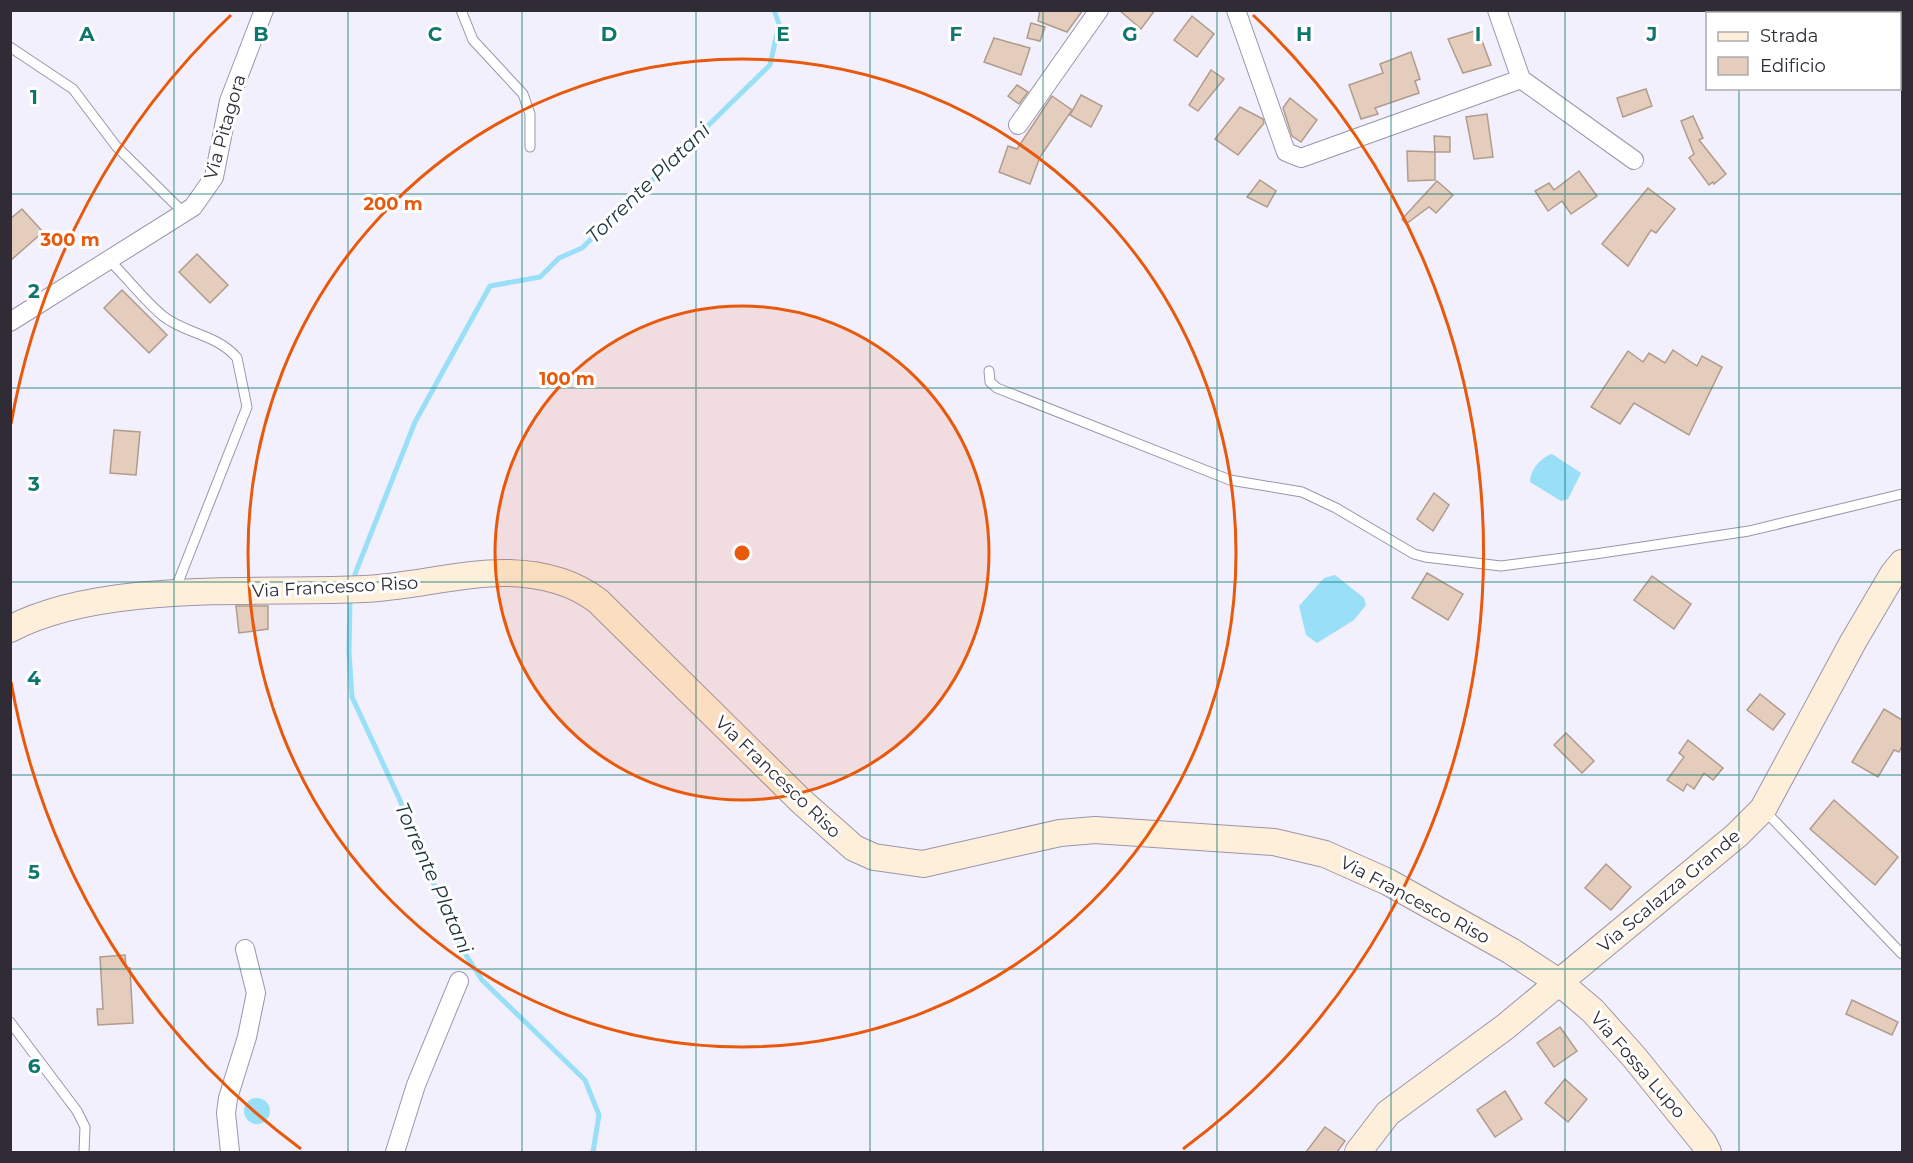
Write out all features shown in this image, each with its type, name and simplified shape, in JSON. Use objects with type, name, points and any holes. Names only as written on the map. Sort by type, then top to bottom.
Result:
[{"type":"street","name":"Via Pitagora","points":[[10,322],[194,207],[214,177],[229,101],[264,10]]},
{"type":"street","points":[[1018,125],[1099,10]]},
{"type":"street","points":[[1236,10],[1286,152],[1294,157],[1300,158],[1521,79]]},
{"type":"street","points":[[1497,10],[1521,79],[1634,160]]},
{"type":"street","name":"Via Scalazza Grande","points":[[1358,1152],[1388,1113],[1506,1027],[1737,836],[1763,809],[1853,642],[1893,574],[1902,563]]},
{"type":"street","name":"Via Francesco Riso","points":[[10,629],[40,615],[101,601],[173,595],[367,589],[507,573],[552,578],[584,590],[598,601],[830,829],[854,848],[874,857],[923,864],[1060,833],[1095,830],[1274,842],[1325,854],[1388,882],[1511,951],[1560,983]]},
{"type":"street","points":[[230,1152],[226,1113],[228,1098],[247,1036],[256,993],[245,949]]},
{"type":"street","points":[[395,1152],[416,1085],[459,981]]},
{"type":"street","name":"Via Fossa Lupo","points":[[1560,983],[1593,1011],[1634,1056],[1703,1142],[1708,1152]]},
{"type":"lane","points":[[460,10],[473,40],[523,94],[530,114],[530,147]]},
{"type":"lane","points":[[10,46],[73,89],[116,146],[184,213]]},
{"type":"lane","points":[[110,261],[164,316],[219,342],[237,357],[247,407],[173,595]]},
{"type":"lane","points":[[989,371],[990,382],[997,388],[1230,480],[1302,492],[1336,508],[1414,554],[1425,557],[1501,566],[1595,554],[1749,531],[1902,494]]},
{"type":"lane","points":[[1763,809],[1902,954]]},
{"type":"lane","points":[[10,1022],[77,1111],[85,1127],[84,1152]]},
{"type":"water","points":[[1552,454],[1581,473],[1568,499],[1561,501],[1530,482],[1537,465]]},
{"type":"water","points":[[1335,575],[1364,598],[1366,605],[1354,620],[1317,643],[1306,635],[1299,606],[1324,578]]},
{"type":"water","points":[[257,1098],[266,1102],[270,1111],[266,1120],[257,1124],[248,1120],[244,1111],[248,1102]]},
{"type":"building","points":[[1040,10],[1083,10],[1067,32],[1038,21]]},
{"type":"building","points":[[1119,10],[1155,10],[1141,29]]},
{"type":"building","points":[[1192,16],[1214,34],[1197,57],[1174,40]]},
{"type":"building","points":[[1031,23],[1045,27],[1040,41],[1027,38]]},
{"type":"building","points":[[1478,30],[1491,65],[1463,73],[1448,39]]},
{"type":"building","points":[[994,38],[1030,48],[1021,75],[984,62]]},
{"type":"building","points":[[1411,52],[1420,79],[1415,81],[1419,93],[1375,108],[1378,114],[1361,119],[1349,85],[1383,73],[1380,64]]},
{"type":"building","points":[[1211,70],[1224,79],[1198,111],[1189,105]]},
{"type":"building","points":[[1017,85],[1028,92],[1019,104],[1008,96]]},
{"type":"building","points":[[1646,89],[1652,106],[1623,117],[1617,98]]},
{"type":"building","points":[[1081,95],[1102,106],[1091,127],[1070,115]]},
{"type":"building","points":[[1052,96],[1072,110],[1040,157],[1030,184],[999,172],[1008,146],[1017,149]]},
{"type":"building","points":[[1290,98],[1317,120],[1301,142],[1292,136],[1283,108]]},
{"type":"building","points":[[1240,107],[1263,119],[1264,123],[1238,155],[1215,139]]},
{"type":"building","points":[[1487,114],[1493,157],[1474,159],[1466,117]]},
{"type":"building","points":[[1693,116],[1703,138],[1699,140],[1726,174],[1714,184],[1713,182],[1709,185],[1689,158],[1694,154],[1681,121]]},
{"type":"building","points":[[1434,136],[1450,137],[1450,152],[1435,152]]},
{"type":"building","points":[[1407,151],[1435,152],[1435,180],[1408,181]]},
{"type":"building","points":[[1579,171],[1597,196],[1571,214],[1562,201],[1548,211],[1535,191],[1549,183],[1554,190]]},
{"type":"building","points":[[1260,180],[1276,191],[1267,207],[1247,197]]},
{"type":"building","points":[[1437,181],[1453,195],[1436,213],[1429,207],[1406,224],[1402,219]]},
{"type":"building","points":[[1648,188],[1675,209],[1656,233],[1651,230],[1628,266],[1602,244]]},
{"type":"building","points":[[22,209],[43,232],[10,261],[10,219]]},
{"type":"building","points":[[197,254],[228,285],[210,303],[179,272]]},
{"type":"building","points":[[122,290],[167,335],[149,353],[104,308]]},
{"type":"building","points":[[1673,350],[1697,366],[1702,356],[1722,367],[1689,435],[1634,403],[1620,424],[1591,407],[1628,351],[1643,362],[1649,353],[1665,363]]},
{"type":"building","points":[[114,430],[140,432],[136,475],[110,473]]},
{"type":"building","points":[[1434,493],[1449,505],[1433,531],[1417,519]]},
{"type":"building","points":[[1427,573],[1463,594],[1448,620],[1412,598]]},
{"type":"building","points":[[1652,576],[1691,604],[1674,629],[1634,600]]},
{"type":"building","points":[[236,606],[268,606],[268,629],[239,633]]},
{"type":"building","points":[[1760,694],[1785,714],[1773,730],[1747,710]]},
{"type":"building","points":[[1884,709],[1902,720],[1902,746],[1899,752],[1894,750],[1878,777],[1852,762]]},
{"type":"building","points":[[1566,733],[1594,761],[1582,773],[1554,745]]},
{"type":"building","points":[[1688,740],[1723,768],[1713,780],[1704,773],[1694,789],[1687,784],[1683,791],[1667,780],[1684,757],[1679,753]]},
{"type":"building","points":[[1834,800],[1898,857],[1875,885],[1810,829]]},
{"type":"building","points":[[1606,864],[1631,887],[1611,910],[1585,888]]},
{"type":"building","points":[[125,955],[126,968],[130,968],[133,1023],[98,1025],[97,1009],[103,1009],[100,957]]},
{"type":"building","points":[[1852,1000],[1898,1022],[1892,1035],[1846,1014]]},
{"type":"building","points":[[1560,1027],[1577,1051],[1554,1067],[1537,1043]]},
{"type":"building","points":[[1565,1079],[1587,1099],[1568,1122],[1545,1103]]},
{"type":"building","points":[[1505,1091],[1522,1119],[1495,1137],[1477,1110]]},
{"type":"building","points":[[1325,1127],[1345,1141],[1337,1152],[1306,1152]]},
{"type":"waterway","name":"Torrente Platani","points":[[355,574],[415,422],[490,286],[540,277],[559,258],[582,248],[633,199],[770,65],[779,24],[774,10]]},
{"type":"waterway","name":"Torrente Platani","points":[[350,599],[349,652],[352,697],[399,798],[457,941],[482,980],[585,1080],[599,1115],[593,1152]]}]
